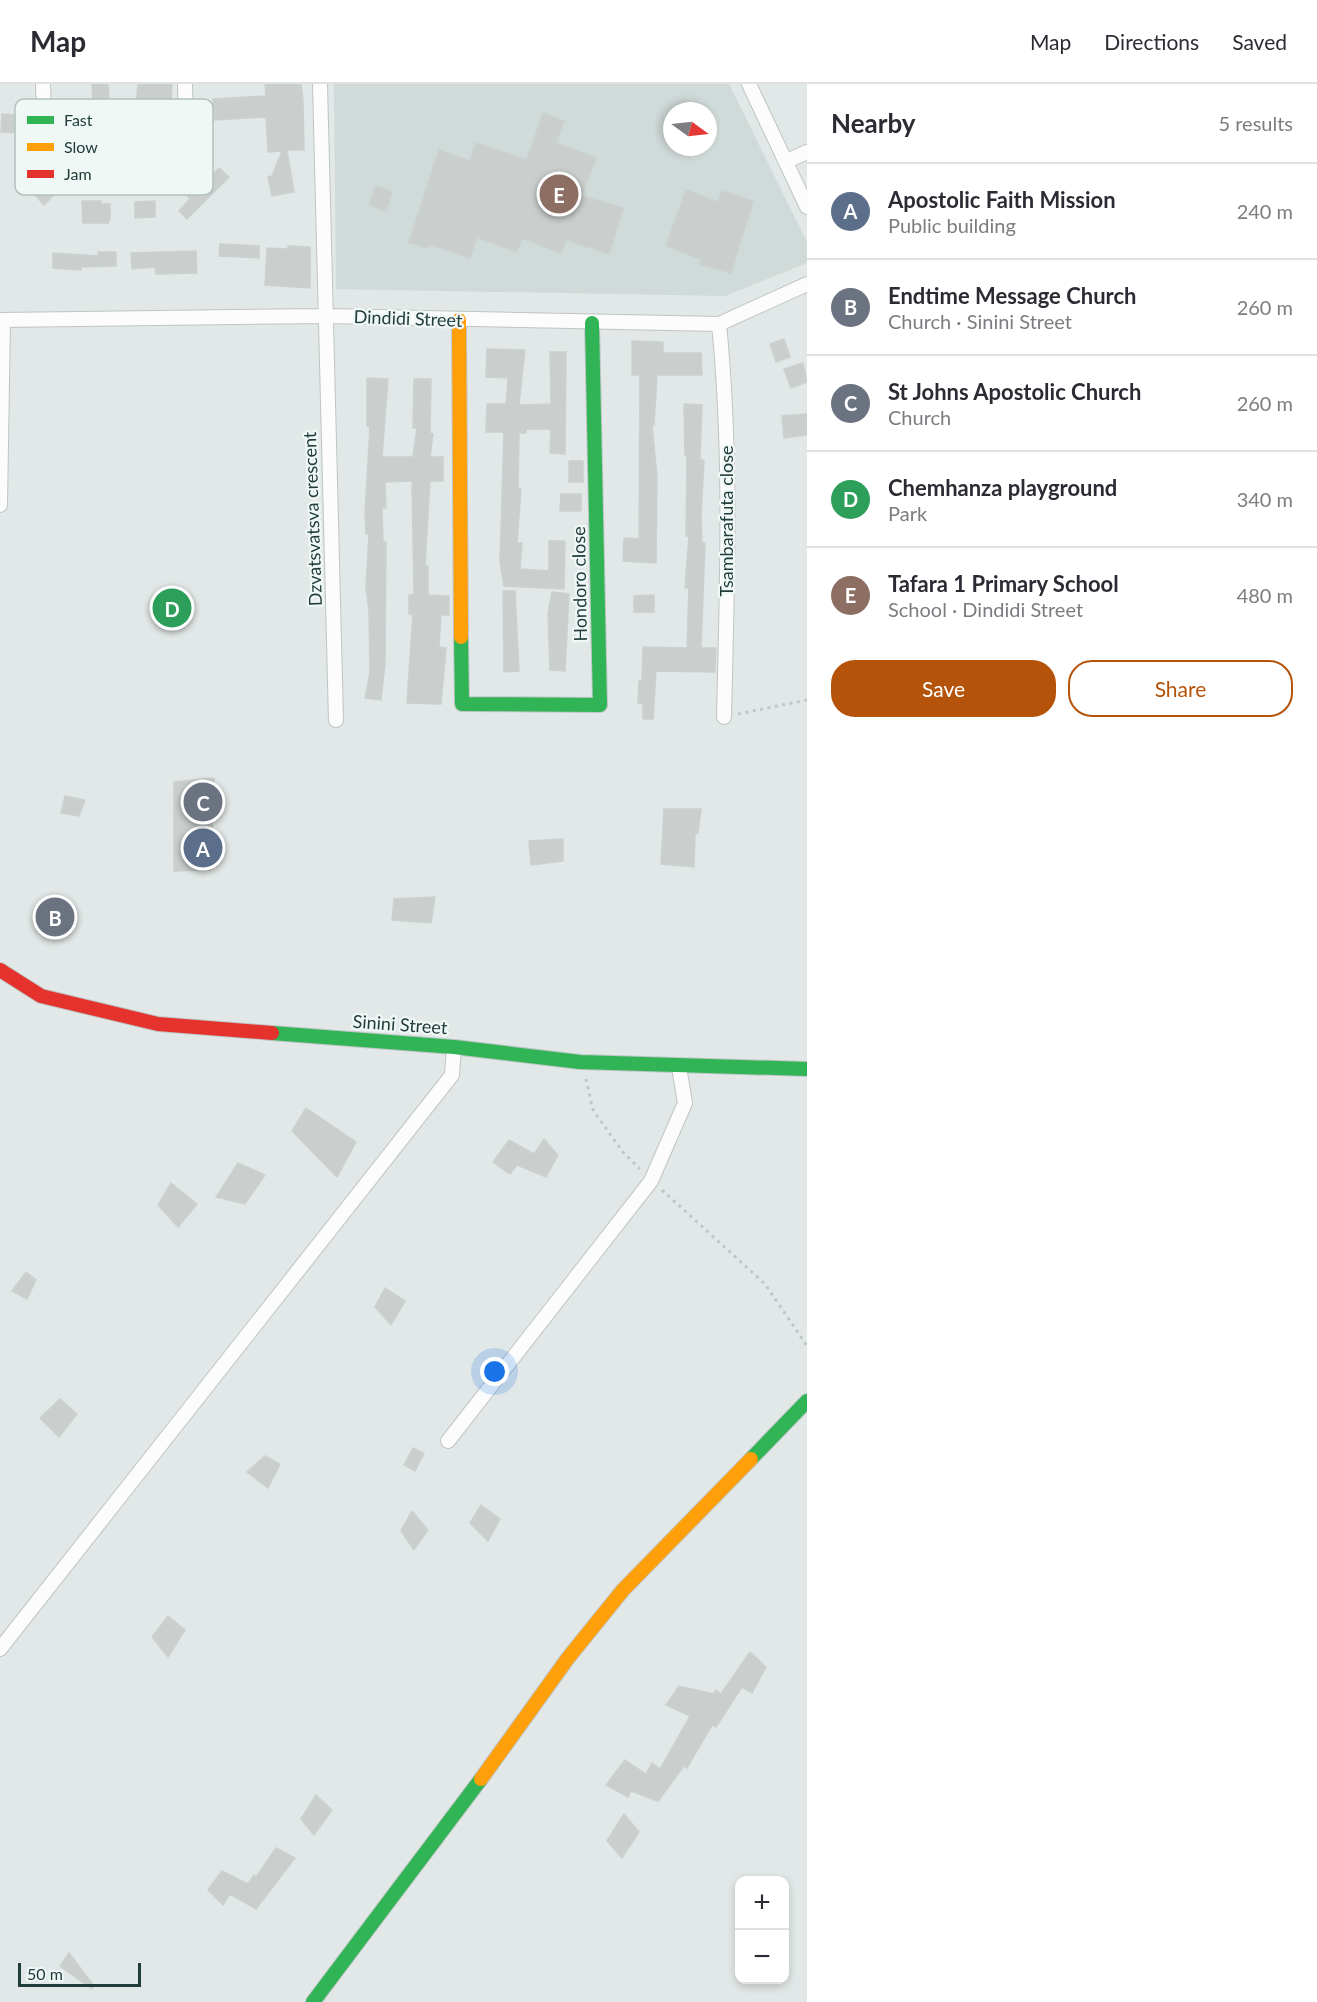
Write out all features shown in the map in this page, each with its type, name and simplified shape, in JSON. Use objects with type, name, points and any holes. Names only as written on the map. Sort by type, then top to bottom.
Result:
[{"type":"street","points":[[43,84],[44,99]]},
{"type":"street","points":[[184,84],[184,99]]},
{"type":"street","name":"Dzvatsvatsva crescent","points":[[320,84],[336,720]]},
{"type":"street","points":[[749,84],[807,207]]},
{"type":"street","points":[[787,161],[807,152]]},
{"type":"street","name":"Dindidi Street","points":[[1,320],[325,316],[592,324],[720,324],[807,284]]},
{"type":"street","points":[[0,505],[1,320]]},
{"type":"street","name":"Hondoro close","points":[[459,320],[462,704],[600,705],[592,324]]},
{"type":"street","name":"Tsambarafuta close","points":[[720,324],[726,387],[729,509],[724,717]]},
{"type":"street","name":"Sinini Street","points":[[0,970],[41,996],[158,1024],[454,1047],[580,1062],[679,1067],[807,1069]]},
{"type":"street","points":[[0,1649],[452,1075],[454,1047]]},
{"type":"street","points":[[448,1441],[651,1180],[685,1102],[679,1067]]},
{"type":"street","points":[[313,2002],[446,1827],[568,1658],[622,1590],[807,1401]]},
{"type":"path","points":[[724,717],[807,700]]},
{"type":"path","points":[[580,1062],[593,1110],[622,1151],[765,1284],[807,1346]]},
{"type":"shaded area","points":[[334,84],[729,84],[807,242],[807,263],[725,296],[336,289]]},
{"type":"building","points":[[92,84],[108,84],[109,99],[93,99]]},
{"type":"building","points":[[138,84],[172,84],[171,99],[137,99]]},
{"type":"building","points":[[265,84],[301,84],[303,100],[304,150],[287,150],[294,192],[272,196],[268,177],[272,176],[282,151],[268,152],[266,117],[214,120],[213,99],[266,96]]},
{"type":"building","points":[[543,113],[564,121],[556,143],[596,158],[582,196],[623,208],[609,254],[566,240],[561,253],[522,238],[517,252],[477,237],[470,258],[429,244],[428,248],[409,242],[439,150],[470,161],[476,143],[527,160]]},
{"type":"building","points":[[2,114],[15,115],[15,133],[1,132]]},
{"type":"building","points":[[219,168],[229,177],[213,193],[213,174]]},
{"type":"building","points":[[376,186],[392,192],[386,211],[369,205]]},
{"type":"building","points":[[686,190],[718,202],[722,191],[753,201],[731,273],[700,264],[701,259],[666,246]]},
{"type":"building","points":[[35,195],[52,195],[44,205]]},
{"type":"building","points":[[187,195],[211,195],[187,219],[179,211],[190,199]]},
{"type":"building","points":[[82,201],[101,201],[101,204],[110,204],[108,223],[83,223]]},
{"type":"building","points":[[155,201],[155,217],[135,218],[135,202]]},
{"type":"building","points":[[220,244],[259,246],[259,258],[219,256]]},
{"type":"building","points":[[288,246],[310,247],[310,288],[265,285],[267,248],[288,249]]},
{"type":"building","points":[[196,251],[197,273],[156,274],[155,267],[132,269],[131,253]]},
{"type":"building","points":[[98,252],[116,252],[116,266],[81,267],[81,270],[53,268],[53,253],[99,256]]},
{"type":"building","points":[[784,339],[790,357],[776,362],[770,344]]},
{"type":"building","points":[[632,341],[663,342],[663,353],[701,353],[702,375],[657,375],[654,425],[652,425],[657,477],[656,563],[623,561],[624,538],[639,539],[640,375],[632,375]]},
{"type":"building","points":[[487,349],[525,350],[519,405],[551,404],[550,352],[566,352],[565,454],[550,453],[551,429],[526,429],[526,433],[519,433],[518,489],[521,489],[517,543],[522,543],[520,569],[549,571],[549,541],[565,541],[564,589],[504,586],[500,561],[504,432],[486,432],[487,404],[506,404],[508,378],[486,377]]},
{"type":"building","points":[[803,363],[807,382],[791,388],[784,369]]},
{"type":"building","points":[[367,378],[388,379],[382,457],[413,457],[417,428],[413,428],[414,379],[431,379],[430,433],[433,434],[430,457],[443,457],[443,481],[430,481],[425,566],[428,566],[428,595],[449,596],[449,615],[441,615],[439,647],[446,648],[441,704],[407,703],[413,614],[409,614],[409,595],[414,595],[412,481],[385,482],[386,508],[382,508],[383,542],[386,542],[385,663],[381,700],[365,698],[370,673],[369,612],[366,587],[369,534],[366,534],[365,513],[370,427],[367,426]]},
{"type":"building","points":[[684,404],[702,405],[700,460],[704,460],[701,517],[702,543],[705,543],[701,648],[716,648],[715,672],[656,671],[653,719],[643,719],[643,704],[638,703],[639,681],[642,681],[643,647],[687,648],[689,588],[685,588],[689,536],[686,536],[687,455],[685,455]]},
{"type":"building","points":[[807,414],[807,435],[784,438],[782,416]]},
{"type":"building","points":[[569,461],[583,461],[583,482],[569,482]]},
{"type":"building","points":[[561,494],[581,494],[581,511],[560,511]]},
{"type":"building","points":[[503,591],[515,591],[519,671],[504,672]]},
{"type":"building","points":[[552,592],[569,594],[565,671],[550,670],[548,613]]},
{"type":"building","points":[[654,595],[654,612],[634,612],[634,596]]},
{"type":"building","points":[[214,778],[211,870],[174,871],[174,782]]},
{"type":"building","points":[[65,796],[85,800],[79,816],[61,813]]},
{"type":"building","points":[[664,809],[701,809],[698,833],[695,834],[694,867],[661,864]]},
{"type":"building","points":[[563,839],[563,861],[531,865],[529,841]]},
{"type":"building","points":[[435,897],[431,923],[392,920],[394,899]]},
{"type":"building","points":[[306,1108],[356,1142],[337,1177],[292,1131]]},
{"type":"building","points":[[544,1139],[558,1155],[546,1177],[517,1165],[510,1174],[493,1162],[509,1140],[534,1154]]},
{"type":"building","points":[[238,1163],[265,1175],[245,1204],[216,1197]]},
{"type":"building","points":[[171,1183],[197,1204],[178,1227],[158,1205]]},
{"type":"building","points":[[26,1272],[36,1280],[27,1299],[12,1291]]},
{"type":"building","points":[[385,1288],[405,1301],[391,1325],[375,1307]]},
{"type":"building","points":[[60,1399],[77,1414],[59,1437],[40,1418]]},
{"type":"building","points":[[413,1448],[424,1453],[415,1471],[404,1465]]},
{"type":"building","points":[[265,1456],[280,1464],[268,1488],[247,1472]]},
{"type":"building","points":[[481,1505],[500,1519],[488,1541],[470,1523]]},
{"type":"building","points":[[412,1511],[428,1530],[414,1550],[401,1531]]},
{"type":"building","points":[[168,1616],[185,1630],[168,1657],[152,1637]]},
{"type":"building","points":[[750,1652],[766,1667],[752,1693],[742,1687],[716,1727],[712,1725],[687,1768],[684,1766],[658,1801],[631,1791],[628,1797],[606,1785],[625,1760],[646,1774],[652,1763],[660,1769],[690,1716],[666,1705],[679,1686],[714,1694],[716,1690],[721,1694]]},
{"type":"building","points":[[316,1795],[332,1810],[314,1835],[301,1819]]},
{"type":"building","points":[[624,1814],[639,1832],[622,1858],[607,1841]]},
{"type":"building","points":[[276,1848],[295,1858],[256,1909],[230,1894],[223,1905],[208,1890],[222,1871],[248,1884],[254,1875],[256,1877]]},
{"type":"building","points":[[69,1953],[94,1986],[92,1989],[60,1966]]},
{"type":"traffic: fast","points":[[461,637],[462,704],[600,705],[592,323]]},
{"type":"traffic: fast","points":[[272,1033],[454,1047],[580,1062],[807,1069]]},
{"type":"traffic: fast","points":[[751,1459],[807,1401]]},
{"type":"traffic: fast","points":[[313,2002],[481,1779]]},
{"type":"traffic: slow","points":[[459,320],[461,637]]},
{"type":"traffic: slow","points":[[481,1779],[568,1658],[623,1590],[751,1459]]},
{"type":"traffic: jam","points":[[0,970],[41,996],[158,1024],[272,1033]]},
{"type":"place","name":"Tafara 1 Primary School","points":[[559,194]]},
{"type":"place","name":"Chemhanza playground","points":[[172,608]]},
{"type":"place","name":"St Johns Apostolic Church","points":[[203,802]]},
{"type":"place","name":"Apostolic Faith Mission","points":[[203,848]]},
{"type":"place","name":"Endtime Message Church","points":[[55,917]]}]
